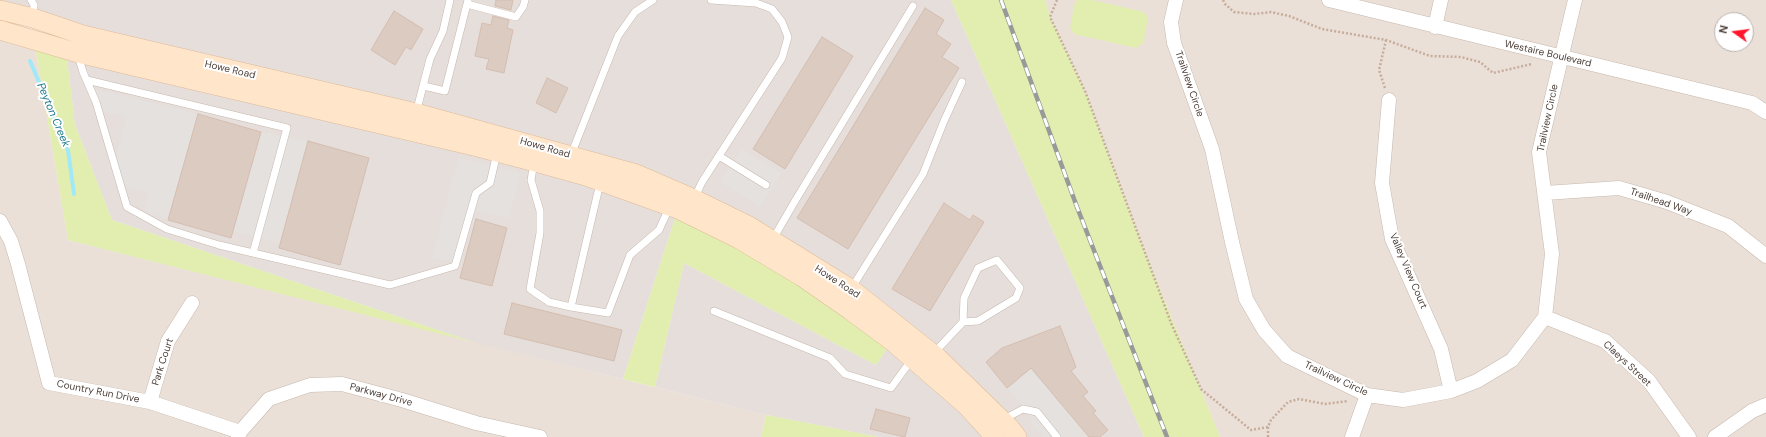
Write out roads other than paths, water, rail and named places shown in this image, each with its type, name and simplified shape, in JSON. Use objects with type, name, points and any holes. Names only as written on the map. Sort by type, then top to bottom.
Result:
[{"type":"street","name":"Trailview Circle","points":[[1176,0],[1171,22],[1174,43],[1212,149],[1246,299],[1264,330],[1287,356],[1367,395],[1403,400],[1451,391],[1477,381],[1512,360],[1545,317],[1552,254],[1539,152],[1575,0]]},
{"type":"street","name":"Westaire Boulevard","points":[[1329,0],[1434,27],[1752,103],[1766,112]]},
{"type":"street","points":[[1434,27],[1441,0]]},
{"type":"street","name":"Howe Road","points":[[0,10],[34,6],[83,35],[416,113],[636,174],[694,199],[749,226],[851,289],[933,354],[999,429]]},
{"type":"street","name":"Howe Road","points":[[0,30],[78,53],[497,152],[601,181],[670,206],[739,239],[802,276],[892,341],[966,405],[999,429],[1017,437]]},
{"type":"street","name":"Valley View Court","points":[[1389,100],[1382,183],[1392,239],[1441,349],[1451,391]]},
{"type":"street","name":"Trailhead Way","points":[[1544,193],[1619,188],[1667,202],[1728,226],[1766,256]]},
{"type":"street","name":"Country Run Drive","points":[[2,228],[11,241],[18,264],[49,383],[150,402],[239,434]]},
{"type":"street","name":"Park Court","points":[[150,402],[168,341],[192,303]]},
{"type":"street","name":"Claeys Street","points":[[1545,317],[1604,341],[1649,381],[1689,437]]},
{"type":"street","name":"Parkway Drive","points":[[239,434],[269,399],[310,385],[342,384],[402,400],[476,423],[540,437]]},
{"type":"street","points":[[1352,437],[1367,395]]},
{"type":"street","points":[[1715,437],[1752,411],[1766,405]]},
{"type":"lane","points":[[416,113],[430,59],[443,31],[450,0]]},
{"type":"lane","points":[[424,86],[445,91],[467,2],[516,16],[523,7],[525,0]]},
{"type":"lane","points":[[571,156],[618,36],[635,12],[653,0]]},
{"type":"lane","points":[[694,199],[719,156],[782,58],[788,38],[782,22],[772,9],[756,3],[712,0]]},
{"type":"lane","points":[[773,240],[913,6]]},
{"type":"lane","points":[[78,53],[96,102],[127,208],[167,229],[219,245],[390,285],[455,266],[476,193],[490,183],[497,152]]},
{"type":"lane","points":[[87,80],[287,128],[254,253]]},
{"type":"lane","points":[[851,289],[923,174],[944,121],[962,82]]},
{"type":"lane","points":[[719,156],[766,185]]},
{"type":"lane","points":[[534,162],[531,180],[540,211],[540,233],[530,289],[549,302],[608,313],[630,255],[659,230],[670,206]]},
{"type":"lane","points":[[571,307],[601,181]]},
{"type":"lane","points":[[933,354],[963,322],[964,298],[978,268],[997,260],[1020,288],[1016,298],[978,321],[963,322]]},
{"type":"lane","points":[[714,311],[830,358],[845,374],[890,388],[912,359]]},
{"type":"lane","points":[[999,429],[1023,409],[1037,412],[1057,437]]},
{"type":"waterway","name":"Peyton Creek","points":[[30,61],[68,150],[74,194]]},
{"type":"railway","points":[[1001,0],[1077,207],[1167,437]]}]
